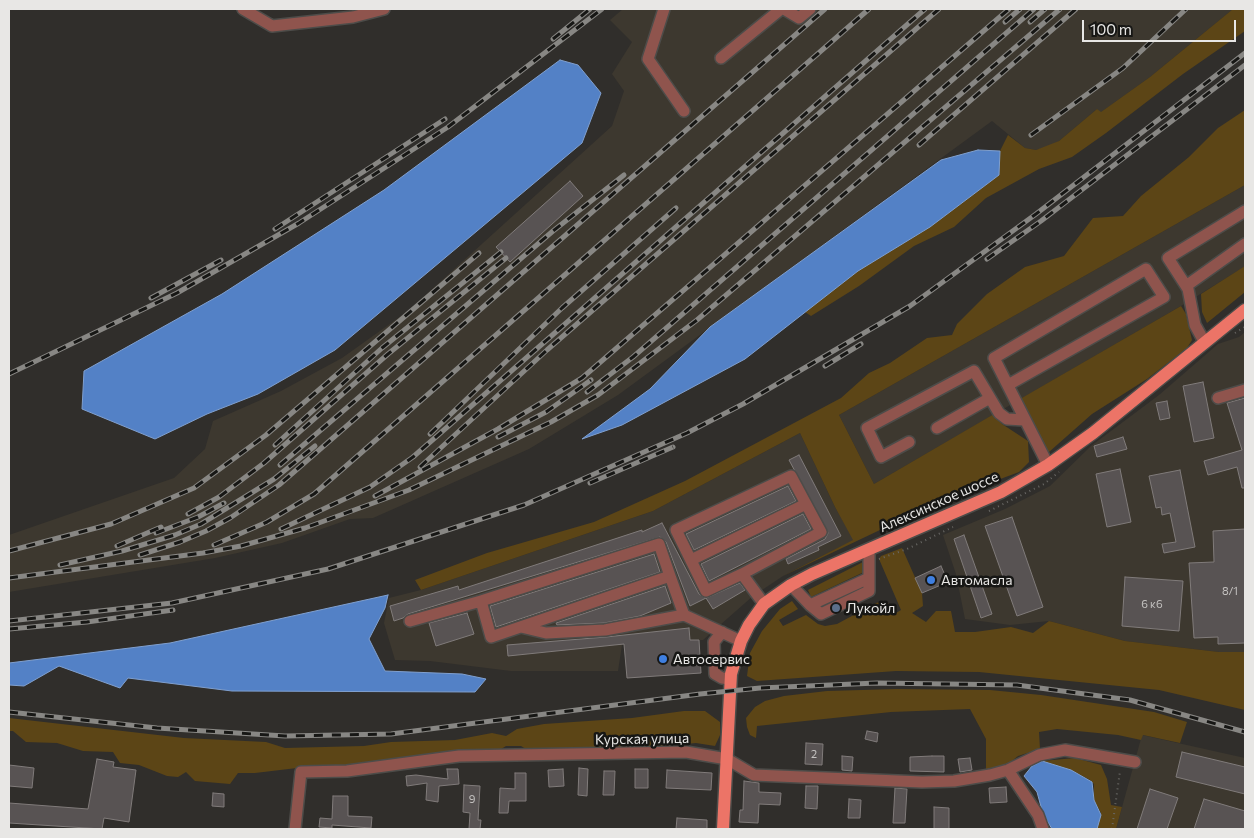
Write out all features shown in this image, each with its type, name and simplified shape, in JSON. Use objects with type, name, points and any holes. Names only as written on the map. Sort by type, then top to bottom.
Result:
[{"type":"main road","name":"Алексинское шоссе","points":[[723,829],[730,679],[741,641],[749,625],[764,604],[791,585],[1001,492],[1048,466],[1245,310]]},
{"type":"street","points":[[242,9],[272,26],[353,17],[384,9]]},
{"type":"street","points":[[664,9],[648,59],[684,111]]},
{"type":"street","points":[[721,58],[782,9],[799,18],[810,9]]},
{"type":"street","points":[[1205,343],[1195,325],[1186,286],[1168,258],[1245,211]]},
{"type":"street","points":[[1186,286],[1245,244]]},
{"type":"street","points":[[1008,385],[1164,297],[1146,269],[994,358],[1048,466]]},
{"type":"street","points":[[909,442],[881,457],[868,428],[974,372],[999,413],[1007,419],[1024,420]]},
{"type":"street","points":[[1218,398],[1245,390]]},
{"type":"street","points":[[938,428],[990,398]]},
{"type":"street","points":[[791,476],[806,504],[821,532],[706,591],[676,530],[791,476]]},
{"type":"street","points":[[691,560],[806,504]]},
{"type":"street","points":[[410,621],[480,601],[659,544],[684,615]]},
{"type":"street","points":[[791,585],[810,605],[869,578],[869,550]]},
{"type":"street","points":[[742,574],[764,604]]},
{"type":"street","points":[[480,601],[491,637],[670,576]]},
{"type":"street","points":[[521,627],[546,633],[605,630],[684,615],[741,641]]},
{"type":"street","points":[[722,632],[714,642],[715,674],[722,678],[730,679]]},
{"type":"street","name":"Курская улица","points":[[295,829],[301,772],[347,771],[459,756],[686,752],[727,758],[754,775],[922,782],[954,781],[1008,770],[1040,755],[1065,750],[1135,762]]},
{"type":"street","points":[[1008,770],[1038,815],[1044,829]]},
{"type":"path","points":[[1112,829],[1122,759]]},
{"type":"shaded area","points":[[623,9],[1233,9],[1150,77],[1100,113],[1097,109],[1059,141],[1049,147],[1036,150],[1025,148],[992,121],[618,395],[529,449],[373,518],[350,519],[282,543],[215,558],[9,592],[9,535],[174,478],[205,449],[213,421],[281,391],[342,358],[408,311],[612,126],[624,91],[612,74],[632,42],[610,20]]},
{"type":"shaded area","points":[[1233,9],[1245,9],[1245,31],[1183,74],[1106,133],[1072,157],[1039,169],[986,198],[954,227],[914,246],[859,286],[811,316],[805,312],[858,271],[930,227],[999,175],[1000,151],[1008,135],[1025,148],[1036,150],[1059,141],[1097,109],[1101,112],[1150,77]]},
{"type":"shaded area","points":[[1245,110],[1245,185],[839,415],[874,484],[994,414],[1002,424],[1028,441],[1029,462],[1019,472],[939,502],[783,576],[853,540],[800,433],[653,511],[421,590],[415,580],[487,553],[594,522],[685,481],[841,398],[869,373],[890,363],[927,338],[952,335],[957,324],[987,294],[1025,267],[1064,256],[1093,218],[1123,216],[1141,196],[1189,157],[1218,128]]},
{"type":"shaded area","points":[[1245,185],[1244,267],[1181,306],[874,484],[839,415]]},
{"type":"shaded area","points":[[1245,266],[1245,292],[1207,323],[1202,312],[1201,294]]},
{"type":"shaded area","points":[[1181,306],[1186,314],[1192,340],[1187,348],[1147,379],[1092,414],[1049,452],[1044,447],[1020,399]]},
{"type":"shaded area","points":[[1245,332],[1245,652],[1219,652],[1125,641],[1049,621],[1010,625],[965,619],[956,574],[943,535],[1005,509],[1050,486],[1091,446],[1159,395],[1218,344],[1239,337]]},
{"type":"shaded area","points":[[800,433],[835,507],[854,540],[783,576],[753,596],[703,640],[622,645],[618,671],[511,671],[430,661],[395,660],[384,623],[389,598],[421,590],[653,511]]},
{"type":"shaded area","points":[[902,548],[922,593],[923,606],[912,613],[926,622],[936,611],[951,611],[955,632],[975,632],[1011,627],[1033,633],[1049,621],[1125,641],[1219,652],[1245,652],[1245,710],[1159,690],[979,672],[896,671],[757,681],[747,676],[750,653],[762,631],[780,609],[792,601],[798,609],[779,620],[783,626],[806,615],[818,624],[825,626],[837,624],[876,603],[884,601],[891,605],[896,613],[901,610],[879,559],[881,556]]},
{"type":"shaded area","points":[[865,561],[864,572],[811,597],[808,590]]},
{"type":"shaded area","points":[[897,689],[990,690],[1041,695],[1154,712],[1187,722],[1180,743],[1143,735],[1141,740],[1118,735],[1057,729],[1039,732],[1040,749],[1018,756],[1007,765],[986,770],[986,739],[970,709],[891,712],[757,726],[756,738],[750,735],[747,727],[746,718],[755,707],[765,701],[784,696],[827,691]]},
{"type":"shaded area","points":[[684,711],[705,711],[720,722],[720,735],[715,746],[696,743],[631,749],[529,751],[521,746],[506,746],[495,753],[347,768],[297,768],[238,773],[230,784],[195,781],[186,772],[178,777],[167,776],[139,765],[120,763],[113,752],[83,751],[57,743],[26,742],[13,731],[9,731],[9,718],[184,738],[266,742],[285,748],[364,746],[391,742],[455,740],[492,733],[506,736],[517,729],[544,724],[632,718]]},
{"type":"shaded area","points":[[1142,735],[1245,758],[1245,829],[1116,829]]},
{"type":"shaded area","points":[[1075,758],[1101,765],[1107,779],[1111,805],[1122,807],[1116,829],[1097,829],[1101,813],[1094,800],[1094,784],[1090,780],[1071,770],[1042,761]]},
{"type":"water","points":[[560,60],[578,65],[601,93],[582,143],[335,350],[258,394],[207,414],[155,439],[82,409],[84,371],[222,294],[384,190]]},
{"type":"water","points":[[978,150],[1000,151],[999,175],[930,227],[858,271],[745,359],[622,425],[582,439],[650,389],[710,327],[941,160]]},
{"type":"water","points":[[388,595],[385,608],[369,639],[385,671],[462,674],[486,679],[475,692],[232,691],[128,678],[120,688],[59,666],[24,686],[9,685],[9,663],[170,643]]},
{"type":"water","points":[[1042,761],[1071,770],[1092,782],[1094,800],[1101,815],[1097,829],[1052,829],[1043,814],[1037,792],[1024,776],[1032,766]]},
{"type":"building","points":[[570,181],[583,196],[510,262],[496,247]]},
{"type":"building","points":[[1203,382],[1214,438],[1194,442],[1183,386]]},
{"type":"building","points":[[1245,398],[1245,488],[1242,488],[1237,467],[1208,475],[1204,461],[1242,450],[1227,403]]},
{"type":"building","points":[[1167,401],[1170,418],[1160,420],[1156,403]]},
{"type":"building","points":[[1123,437],[1127,449],[1097,457],[1094,446]]},
{"type":"building","points":[[799,455],[841,536],[818,547],[819,550],[788,564],[786,559],[825,539],[828,533],[789,460]]},
{"type":"building","points":[[1120,469],[1131,522],[1107,527],[1096,474]]},
{"type":"building","points":[[1180,470],[1195,547],[1164,553],[1162,544],[1176,542],[1170,513],[1162,515],[1161,507],[1156,508],[1149,476]]},
{"type":"building","points":[[788,486],[796,501],[694,550],[686,534]]},
{"type":"building","points":[[803,514],[811,529],[709,581],[701,564]]},
{"type":"building","points":[[1012,517],[1043,607],[1017,616],[985,526]]},
{"type":"building","points":[[662,523],[699,594],[706,598],[690,606],[666,542],[660,537],[408,614],[394,621],[390,606],[458,586],[459,590],[642,530],[642,532]]},
{"type":"building","points":[[1245,529],[1245,643],[1218,644],[1218,637],[1194,638],[1189,563],[1214,562],[1213,531]]},
{"type":"building","points":[[964,535],[992,614],[981,618],[954,539]]},
{"type":"building","points":[[654,554],[660,572],[496,627],[490,606]]},
{"type":"building","name":"Автомасла","points":[[941,566],[948,582],[922,593],[915,578]]},
{"type":"building","points":[[1125,577],[1183,581],[1179,631],[1122,626]]},
{"type":"building","points":[[740,583],[745,590],[713,609],[706,598]]},
{"type":"building","points":[[665,586],[671,603],[640,616],[604,623],[557,625],[556,623]]},
{"type":"building","points":[[467,613],[474,634],[436,646],[429,623]]},
{"type":"building","points":[[689,628],[690,640],[699,640],[701,673],[627,678],[624,644],[508,656],[507,645]]},
{"type":"building","points":[[867,731],[878,733],[877,742],[865,739]]},
{"type":"building","points":[[806,743],[823,744],[822,765],[805,764]]},
{"type":"building","points":[[1182,752],[1245,767],[1245,794],[1176,777]]},
{"type":"building","points":[[842,756],[853,757],[852,771],[842,770]]},
{"type":"building","points":[[944,756],[944,772],[910,771],[910,757]]},
{"type":"building","points":[[970,758],[972,770],[960,772],[958,759]]},
{"type":"building","points":[[97,759],[114,762],[113,767],[136,770],[129,822],[104,818],[102,829],[9,823],[9,803],[88,809]]},
{"type":"building","points":[[9,765],[34,768],[32,788],[9,786]]},
{"type":"building","points":[[579,768],[588,769],[587,796],[578,795]]},
{"type":"building","points":[[447,769],[458,769],[459,784],[439,786],[438,802],[426,800],[427,783],[407,786],[406,776],[416,775],[448,779]]},
{"type":"building","points":[[563,769],[564,786],[549,787],[548,770]]},
{"type":"building","points":[[635,769],[648,769],[648,788],[635,788]]},
{"type":"building","points":[[667,770],[712,773],[711,790],[666,788]]},
{"type":"building","points":[[604,771],[615,771],[614,795],[603,795]]},
{"type":"building","points":[[515,773],[526,773],[526,801],[509,801],[508,813],[499,813],[500,788],[515,789]]},
{"type":"building","points":[[744,781],[759,783],[759,792],[781,793],[780,805],[759,804],[758,823],[739,822],[740,810],[743,810]]},
{"type":"building","points":[[464,785],[480,786],[478,820],[481,820],[480,829],[469,829],[470,813],[463,812]]},
{"type":"building","points":[[806,786],[818,786],[817,809],[805,808]]},
{"type":"building","points":[[1006,787],[1007,802],[990,803],[989,788]]},
{"type":"building","points":[[895,788],[907,789],[905,823],[893,823]]},
{"type":"building","points":[[1150,789],[1178,798],[1167,829],[1137,829]]},
{"type":"building","points":[[213,793],[224,794],[224,807],[212,806]]},
{"type":"building","points":[[333,796],[348,796],[348,816],[372,817],[371,828],[332,825],[332,828],[319,827],[320,818],[332,819]]},
{"type":"building","points":[[849,799],[861,800],[860,818],[848,818]]},
{"type":"building","points":[[1204,799],[1245,811],[1245,829],[1194,829]]},
{"type":"building","points":[[934,807],[949,808],[949,829],[934,829]]},
{"type":"building","points":[[677,818],[707,820],[707,829],[676,829]]},
{"type":"railway","points":[[553,39],[590,9]]},
{"type":"railway","points":[[9,374],[177,293],[299,223],[448,127],[602,9]]},
{"type":"railway","points":[[140,555],[206,531],[230,518],[279,485],[825,9]]},
{"type":"railway","points":[[214,545],[267,522],[314,494],[869,9]]},
{"type":"railway","points":[[281,529],[370,487],[413,457],[925,9]]},
{"type":"railway","points":[[420,467],[547,350],[939,9]]},
{"type":"railway","points":[[375,496],[498,429],[582,378],[1009,9]]},
{"type":"railway","points":[[1005,22],[1020,9]]},
{"type":"railway","points":[[587,392],[633,357],[1034,9]]},
{"type":"railway","points":[[1030,22],[1045,9]]},
{"type":"railway","points":[[9,578],[203,553],[241,546],[305,528],[409,490],[551,422],[598,395],[697,320],[1060,9]]},
{"type":"railway","points":[[919,145],[1076,9]]},
{"type":"railway","points":[[1031,135],[1123,68],[1186,9]]},
{"type":"railway","points":[[9,621],[172,603],[328,569],[524,505],[687,433],[743,404],[910,306],[1036,214],[1245,53]]},
{"type":"railway","points":[[987,259],[1041,221],[1245,65]]},
{"type":"railway","points":[[275,229],[445,119]]},
{"type":"railway","points":[[280,465],[553,231],[624,175]]},
{"type":"railway","points":[[430,434],[562,308],[676,208]]},
{"type":"railway","points":[[275,445],[382,348],[501,252]]},
{"type":"railway","points":[[9,551],[111,524],[194,488],[266,435],[479,253]]},
{"type":"railway","points":[[188,514],[219,497],[264,463],[388,354],[506,258]]},
{"type":"railway","points":[[151,298],[221,260]]},
{"type":"railway","points":[[825,366],[861,344]]},
{"type":"railway","points":[[498,437],[546,412],[591,380]]},
{"type":"railway","points":[[60,565],[122,551],[175,535],[201,524],[274,479],[315,446]]},
{"type":"railway","points":[[590,483],[673,447]]},
{"type":"railway","points":[[156,533],[198,517],[224,503]]},
{"type":"railway","points":[[117,546],[161,527]]},
{"type":"railway","points":[[9,629],[87,622],[173,610]]},
{"type":"railway","points":[[9,712],[157,728],[285,736],[391,734],[760,688],[877,683],[1017,685],[1130,700],[1245,732]]},
{"type":"place","name":"Автомасла","points":[[931,580]]},
{"type":"place","name":"Лукойл","points":[[836,608]]},
{"type":"place","name":"Автосервис","points":[[663,659]]}]
